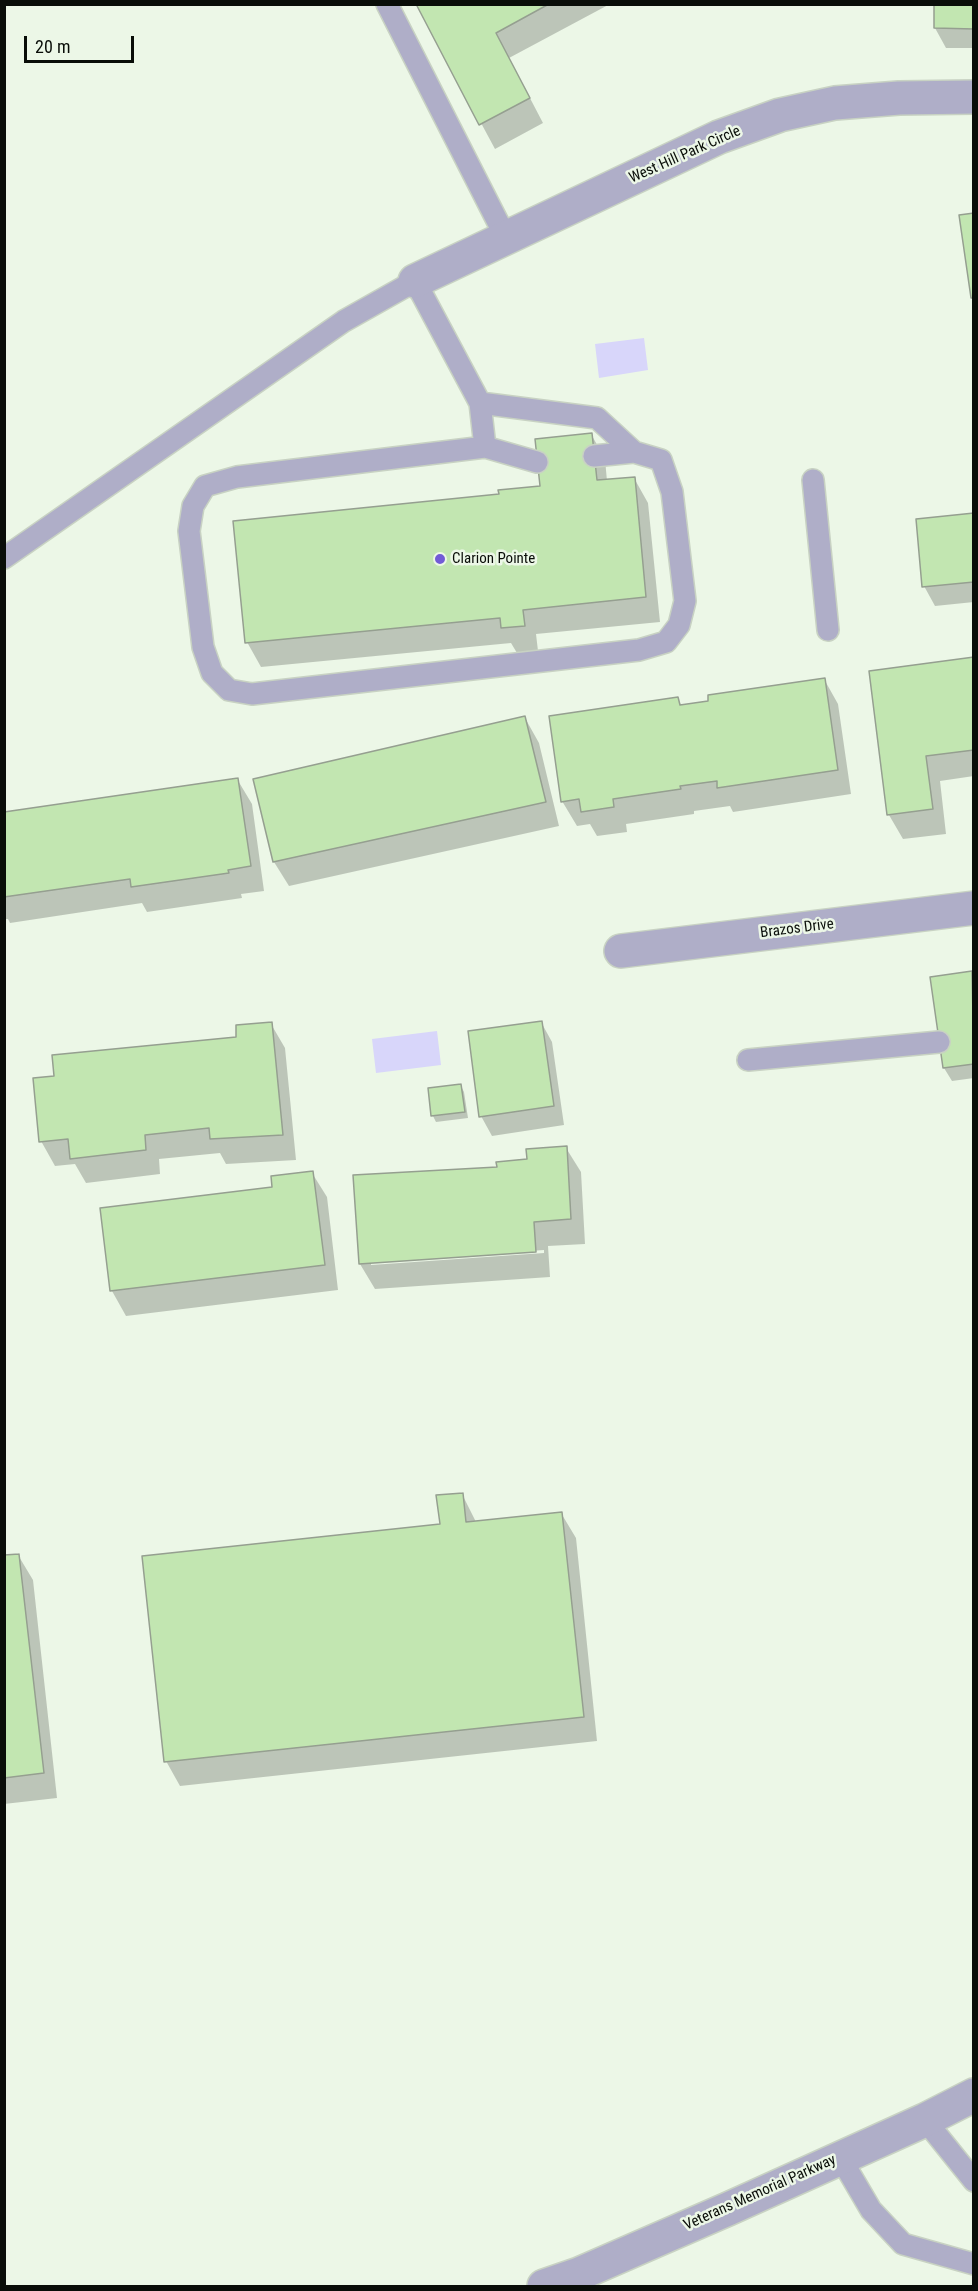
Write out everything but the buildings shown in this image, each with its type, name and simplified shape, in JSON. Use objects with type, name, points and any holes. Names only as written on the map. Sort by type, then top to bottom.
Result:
[{"type":"street","name":"West Hill Park Circle","points":[[415,281],[719,136],[780,115],[835,103],[899,98],[974,97]]},
{"type":"street","name":"Brazos Drive","points":[[621,951],[974,908]]},
{"type":"street","name":"Veterans Memorial Parkway","points":[[544,2286],[590,2269],[926,2120],[974,2096]]},
{"type":"lane","points":[[387,4],[506,238]]},
{"type":"lane","points":[[4,558],[344,321],[415,281],[480,403],[485,447]]},
{"type":"lane","points":[[480,403],[597,418],[634,452]]},
{"type":"lane","points":[[537,462],[485,447],[237,477],[205,486],[193,506],[189,531],[202,647],[213,673],[229,690],[252,694],[639,650],[666,642],[679,625],[685,601],[672,492],[661,460],[634,452],[594,456]]},
{"type":"lane","points":[[813,480],[828,630]]},
{"type":"lane","points":[[748,1060],[939,1042]]},
{"type":"lane","points":[[926,2120],[974,2181]]},
{"type":"lane","points":[[840,2157],[871,2210],[903,2244],[974,2264]]},
{"type":"water","points":[[644,338],[648,370],[599,378],[595,344]]},
{"type":"water","points":[[437,1031],[441,1065],[376,1073],[372,1039]]},
{"type":"place","name":"Clarion Pointe","points":[[440,559]]}]
